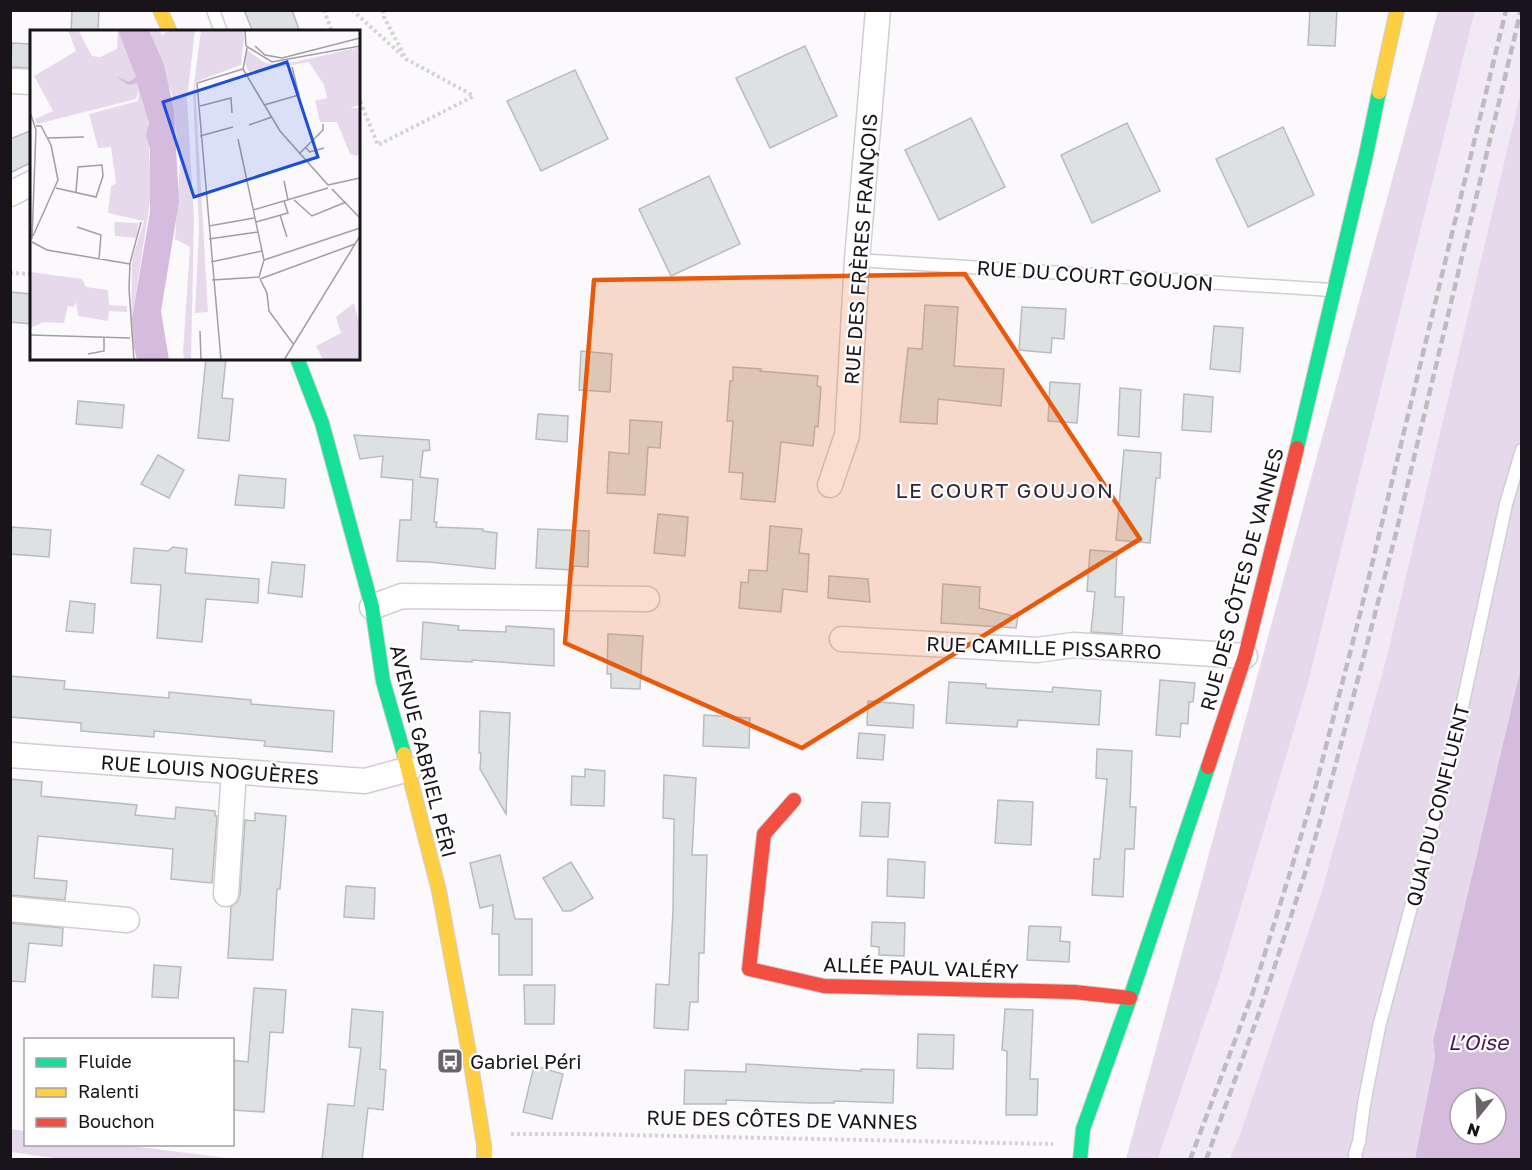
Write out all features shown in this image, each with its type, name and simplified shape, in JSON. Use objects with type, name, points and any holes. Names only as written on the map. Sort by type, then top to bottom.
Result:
[{"type":"street","points":[[160,10],[169,30]]},
{"type":"street","name":"RUE DES FRÈRES FRANÇOIS","points":[[830,485],[847,435],[857,260],[878,10]]},
{"type":"street","name":"RUE DES CÔTES DE VANNES","points":[[1080,1160],[1083,1129],[1130,998],[1245,656],[1289,482],[1366,155],[1397,10]]},
{"type":"street","points":[[10,81],[30,82]]},
{"type":"street","points":[[10,194],[30,184]]},
{"type":"street","name":"AVENUE GABRIEL PÉRI","points":[[298,360],[322,423],[372,606],[383,681],[409,769],[439,891],[470,1058],[484,1145],[484,1160]]},
{"type":"street","points":[[372,606],[402,596],[647,599]]},
{"type":"street","name":"RUE CAMILLE PISSARRO","points":[[842,639],[1037,650],[1073,645],[1245,656]]},
{"type":"street","name":"RUE LOUIS NOGUÈRES","points":[[10,755],[365,780],[409,769]]},
{"type":"street","points":[[226,894],[234,771]]},
{"type":"street","name":"ALLÉE PAUL VALÉRY","points":[[794,800],[764,834],[749,969],[824,986],[1074,992],[1130,998]]},
{"type":"street","points":[[10,909],[127,920]]},
{"type":"lane","points":[[213,10],[220,30]]},
{"type":"lane","name":"RUE DU COURT GOUJON","points":[[857,260],[1333,290]]},
{"type":"lane","name":"QUAI DU CONFLUENT","points":[[1356,1160],[1355,1154],[1379,1027],[1452,753],[1506,504],[1521,450]]},
{"type":"path","points":[[324,10],[331,30]]},
{"type":"path","points":[[352,10],[406,58],[474,96],[378,145],[360,101]]},
{"type":"path","points":[[383,10],[384,17],[406,58]]},
{"type":"path","points":[[10,273],[30,274]]},
{"type":"path","name":"RUE DES CÔTES DE VANNES","points":[[484,1145],[508,1134],[579,1134],[1081,1145]]},
{"type":"highlighted area","points":[[965,274],[1140,539],[802,748],[565,643],[594,280]]},
{"type":"shaded area","points":[[1438,11],[1475,11],[1307,687],[1220,977],[1158,1159],[1126,1159]]},
{"type":"shaded area","points":[[1475,11],[1521,11],[1521,91],[1387,656],[1320,897],[1240,1134],[1229,1159],[1158,1160],[1220,977],[1307,687]]},
{"type":"shaded area","points":[[1521,91],[1521,667],[1433,1041],[1435,1057],[1415,1159],[1229,1160],[1240,1134],[1320,897],[1387,656]]},
{"type":"shaded area","points":[[11,1129],[24,1131],[24,1146],[131,1146],[236,1159],[68,1160],[11,1152]]},
{"type":"water","name":"L’Oise","points":[[1521,667],[1521,1159],[1415,1159],[1435,1057],[1433,1041]]},
{"type":"building","points":[[72,10],[99,10],[98,30],[71,30]]},
{"type":"building","points":[[244,10],[292,10],[299,30],[252,30]]},
{"type":"building","points":[[1310,10],[1337,10],[1335,46],[1308,45]]},
{"type":"building","points":[[12,43],[30,44],[30,68],[11,67]]},
{"type":"building","points":[[805,46],[837,116],[770,148],[736,78]]},
{"type":"building","points":[[575,70],[608,139],[541,171],[507,101]]},
{"type":"building","points":[[971,118],[1005,187],[939,220],[905,150]]},
{"type":"building","points":[[1127,123],[1160,191],[1092,223],[1061,155]]},
{"type":"building","points":[[1283,127],[1314,195],[1248,227],[1216,159]]},
{"type":"building","points":[[30,131],[30,163],[10,173],[10,139]]},
{"type":"building","points":[[709,176],[740,244],[671,276],[639,209]]},
{"type":"building","points":[[10,292],[30,294],[30,324],[10,322]]},
{"type":"building","points":[[925,305],[958,307],[954,366],[1004,369],[1001,406],[938,399],[937,424],[900,422],[908,348],[922,349]]},
{"type":"building","points":[[1022,307],[1066,309],[1064,339],[1052,338],[1051,353],[1019,350]]},
{"type":"building","points":[[1214,326],[1243,328],[1240,372],[1210,369]]},
{"type":"building","points":[[581,351],[612,354],[610,392],[579,390]]},
{"type":"building","points":[[206,360],[226,360],[222,398],[233,399],[229,441],[198,438]]},
{"type":"building","points":[[733,367],[818,376],[817,386],[821,387],[818,427],[815,426],[813,446],[781,442],[775,502],[741,499],[743,473],[729,472],[733,421],[727,421]]},
{"type":"building","points":[[1050,382],[1080,384],[1077,423],[1048,421]]},
{"type":"building","points":[[1120,388],[1141,390],[1139,437],[1118,435]]},
{"type":"building","points":[[1184,394],[1213,397],[1211,432],[1182,430]]},
{"type":"building","points":[[78,401],[124,405],[122,428],[76,424]]},
{"type":"building","points":[[538,414],[568,416],[567,442],[536,439]]},
{"type":"building","points":[[630,420],[662,422],[660,448],[648,447],[645,495],[607,493],[609,452],[629,454]]},
{"type":"building","points":[[354,435],[429,440],[430,450],[423,451],[420,477],[438,479],[434,522],[437,522],[436,527],[483,529],[483,531],[497,533],[495,569],[397,561],[400,520],[411,520],[413,480],[381,477],[383,456],[360,459]]},
{"type":"building","points":[[1124,450],[1161,453],[1160,478],[1156,478],[1150,543],[1116,540]]},
{"type":"building","points":[[158,455],[184,470],[169,498],[141,484]]},
{"type":"building","points":[[239,475],[286,479],[284,508],[235,505]]},
{"type":"building","points":[[658,514],[688,517],[685,556],[654,553]]},
{"type":"building","points":[[770,526],[802,529],[799,553],[809,554],[807,592],[783,589],[781,612],[739,608],[741,582],[748,583],[749,570],[767,571]]},
{"type":"building","points":[[12,527],[51,530],[49,557],[10,554]]},
{"type":"building","points":[[538,529],[589,531],[588,567],[574,566],[573,570],[536,568]]},
{"type":"building","points":[[173,547],[187,549],[185,573],[259,579],[258,603],[206,599],[202,642],[157,638],[161,585],[131,583],[134,548],[168,551]]},
{"type":"building","points":[[1090,550],[1117,552],[1115,597],[1124,597],[1122,634],[1091,632],[1095,592],[1087,591]]},
{"type":"building","points":[[272,562],[305,565],[302,597],[268,593]]},
{"type":"building","points":[[829,576],[868,579],[870,602],[828,598]]},
{"type":"building","points":[[943,584],[980,587],[979,608],[1018,617],[1016,628],[941,623]]},
{"type":"building","points":[[70,601],[95,604],[93,633],[66,631]]},
{"type":"building","points":[[423,622],[459,626],[458,630],[506,632],[506,626],[554,629],[554,666],[421,659]]},
{"type":"building","points":[[608,634],[643,636],[640,689],[611,688],[611,674],[607,674]]},
{"type":"building","points":[[10,676],[65,681],[64,689],[169,698],[169,692],[251,700],[251,704],[334,711],[332,752],[264,746],[265,741],[154,731],[154,737],[81,731],[81,723],[10,717]]},
{"type":"building","points":[[1160,680],[1195,683],[1193,702],[1189,702],[1188,724],[1181,723],[1180,737],[1156,735]]},
{"type":"building","points":[[949,682],[986,684],[986,688],[1052,692],[1053,687],[1101,691],[1099,725],[1018,720],[1017,727],[946,723]]},
{"type":"building","points":[[868,701],[914,705],[913,728],[867,725]]},
{"type":"building","points":[[480,711],[510,713],[506,814],[480,769]]},
{"type":"building","points":[[704,715],[750,718],[749,748],[703,746]]},
{"type":"building","points":[[859,733],[885,735],[883,760],[857,758]]},
{"type":"building","points":[[1097,749],[1132,751],[1130,807],[1136,807],[1134,849],[1125,849],[1123,897],[1092,895],[1094,859],[1100,859],[1107,779],[1096,778]]},
{"type":"building","points":[[585,769],[605,771],[604,806],[571,805],[572,776],[585,777]]},
{"type":"building","points":[[664,775],[696,778],[692,855],[707,855],[704,953],[699,953],[698,1002],[690,1002],[688,1030],[654,1028],[656,984],[669,985],[673,911],[674,819],[663,818]]},
{"type":"building","points":[[10,779],[42,782],[41,796],[137,805],[135,815],[175,819],[176,807],[215,811],[215,816],[217,816],[212,883],[171,879],[173,849],[38,836],[34,878],[67,881],[65,900],[10,895]]},
{"type":"building","points":[[998,800],[1033,802],[1031,845],[995,843]]},
{"type":"building","points":[[862,802],[890,803],[888,837],[860,836]]},
{"type":"building","points":[[255,813],[286,816],[280,889],[277,889],[273,960],[228,958],[231,907],[240,895],[245,820],[255,821]]},
{"type":"building","points":[[500,855],[515,919],[532,919],[532,975],[499,975],[499,934],[492,934],[493,905],[480,908],[470,863]]},
{"type":"building","points":[[888,859],[925,862],[924,898],[887,896]]},
{"type":"building","points":[[571,862],[593,898],[571,911],[563,911],[543,878]]},
{"type":"building","points":[[346,886],[375,888],[374,919],[344,917]]},
{"type":"building","points":[[872,922],[905,923],[904,956],[879,955],[879,947],[871,946]]},
{"type":"building","points":[[10,923],[63,928],[62,946],[29,943],[25,982],[10,981]]},
{"type":"building","points":[[1029,926],[1061,927],[1060,941],[1070,942],[1069,962],[1027,960]]},
{"type":"building","points":[[154,965],[181,967],[178,998],[152,997]]},
{"type":"building","points":[[524,985],[555,985],[554,1024],[525,1024]]},
{"type":"building","points":[[254,988],[286,990],[283,1033],[270,1032],[264,1112],[234,1110],[234,1060],[248,1062]]},
{"type":"building","points":[[352,1009],[383,1012],[380,1069],[386,1070],[383,1110],[368,1108],[362,1160],[322,1160],[328,1104],[354,1106],[361,1048],[349,1047]]},
{"type":"building","points":[[1005,1009],[1033,1010],[1030,1079],[1038,1079],[1037,1115],[1006,1115],[1007,1051],[1002,1050]]},
{"type":"building","points":[[918,1034],[954,1035],[953,1069],[917,1068]]},
{"type":"building","points":[[746,1064],[861,1071],[861,1069],[894,1070],[893,1103],[726,1100],[726,1104],[684,1104],[685,1070],[746,1072]]},
{"type":"building","points":[[534,1066],[563,1074],[552,1119],[523,1112]]},
{"type":"railway","points":[[1190,1160],[1252,995],[1316,785],[1359,618],[1506,10]]},
{"type":"railway","points":[[1206,1160],[1264,999],[1307,867],[1330,786],[1395,537],[1521,10]]},
{"type":"traffic: fast","points":[[1297,448],[1379,92]]},
{"type":"traffic: fast","points":[[298,360],[322,423],[372,607],[383,681],[404,754]]},
{"type":"traffic: fast","points":[[1080,1160],[1083,1129],[1208,767]]},
{"type":"traffic: slow","points":[[160,10],[169,30]]},
{"type":"traffic: slow","points":[[1379,92],[1397,10]]},
{"type":"traffic: slow","points":[[404,754],[439,891],[470,1058],[484,1145],[484,1160]]},
{"type":"traffic: jam","points":[[1208,767],[1245,656],[1297,448]]},
{"type":"traffic: jam","points":[[794,800],[764,834],[749,969],[824,986],[1074,992],[1130,998]]},
{"type":"place","name":"Gabriel Péri","points":[[450,1061]]},
{"type":"district","name":"LE COURT GOUJON","points":[[1005,490]]}]
